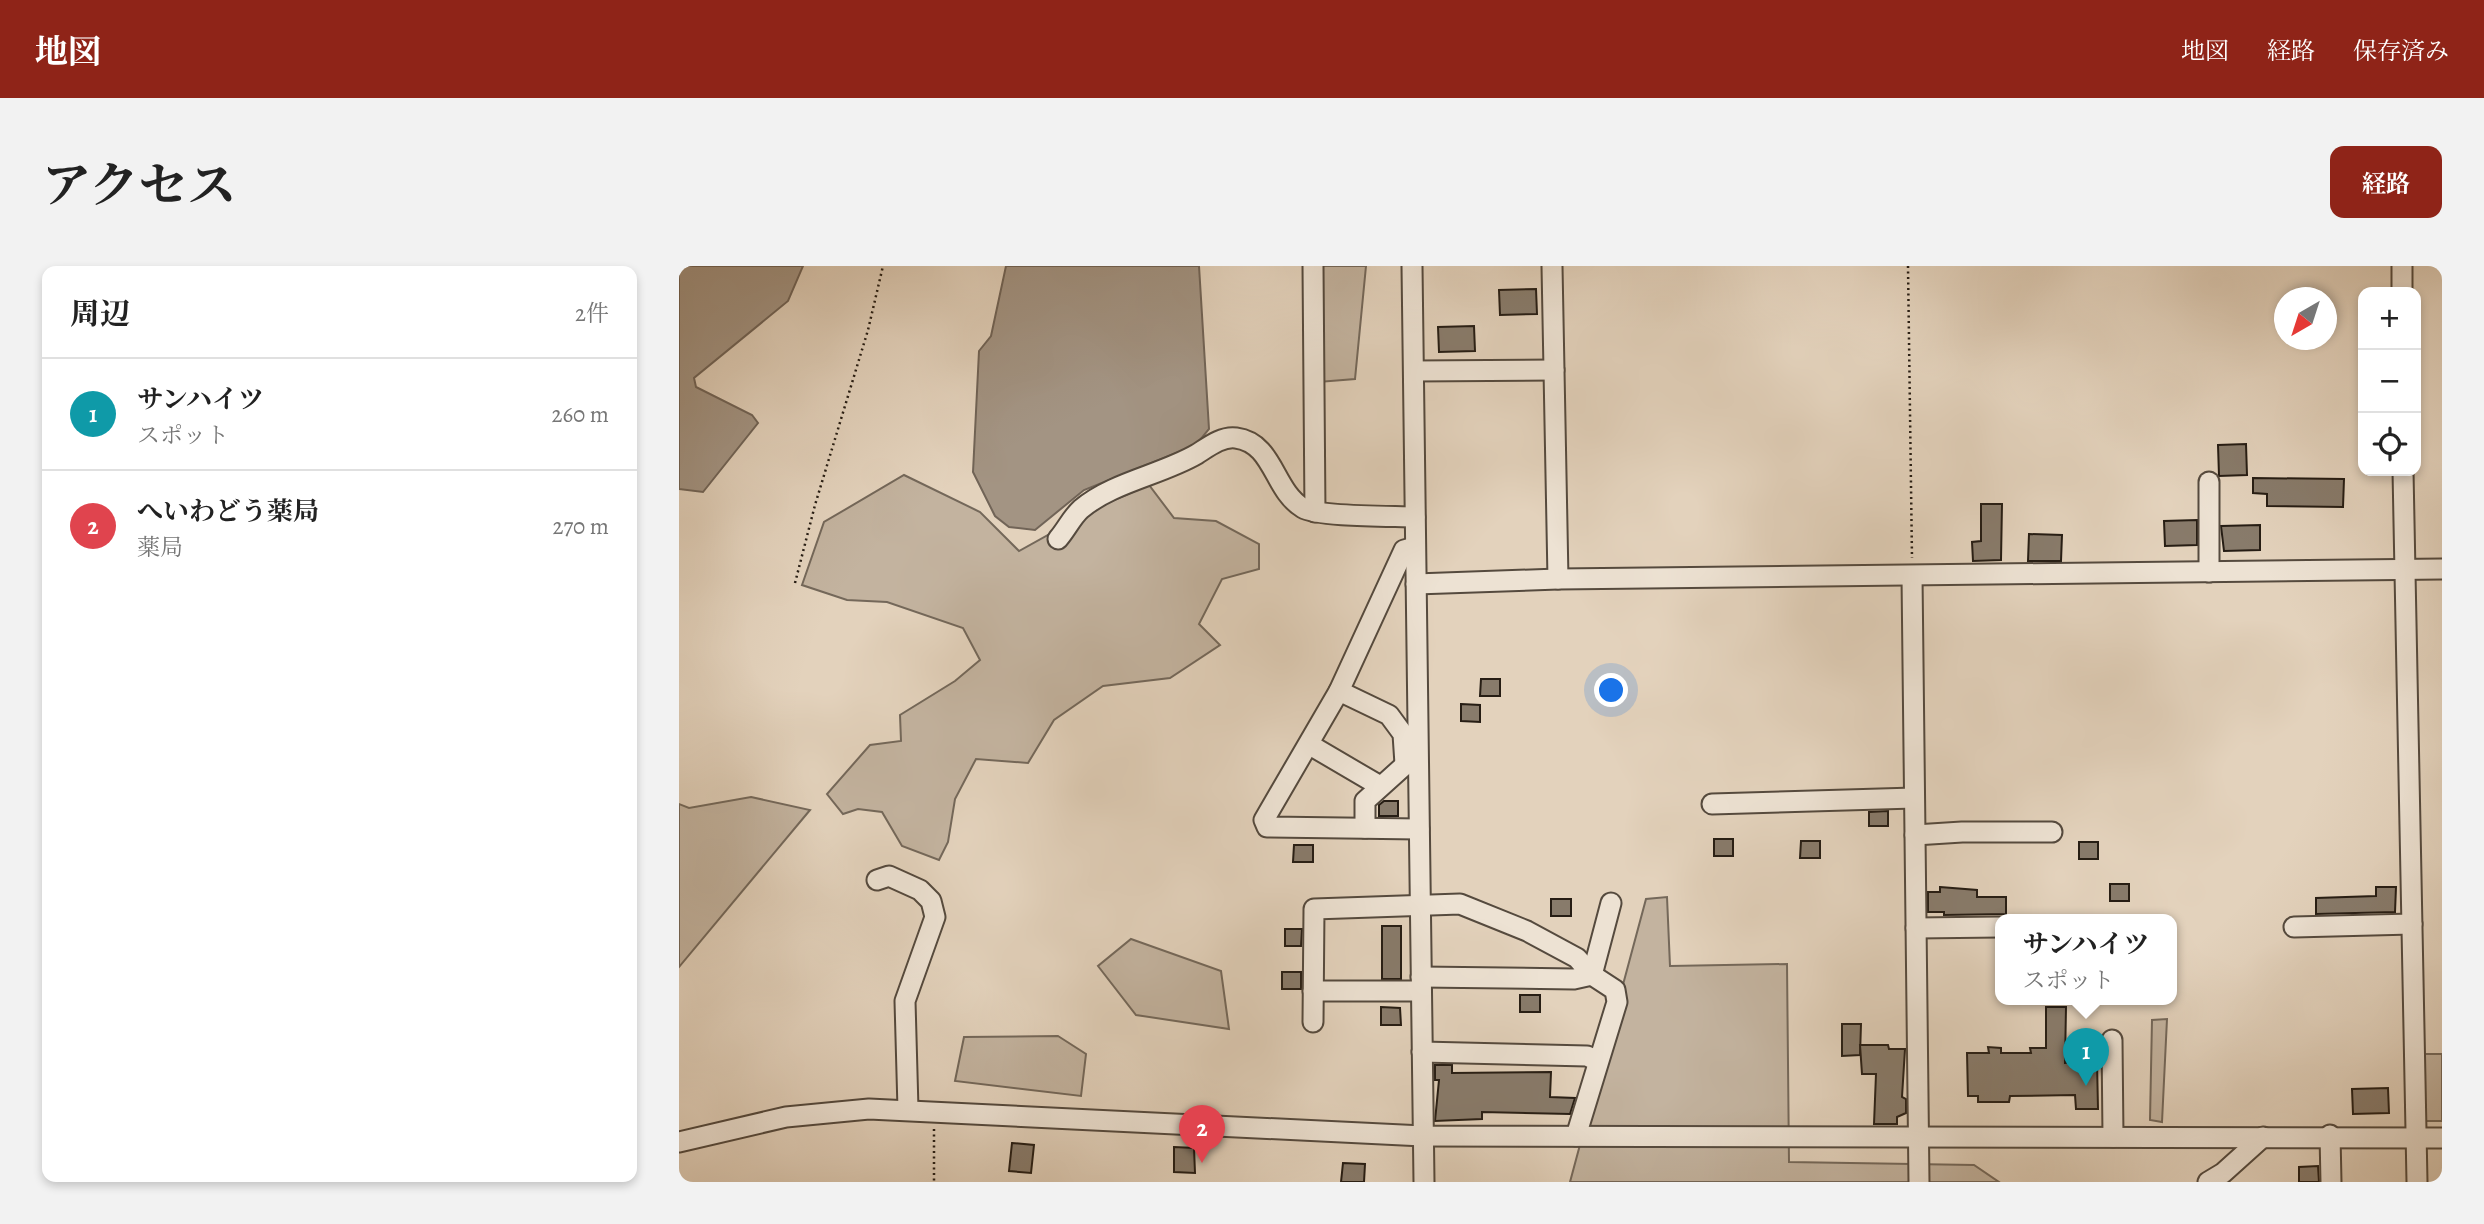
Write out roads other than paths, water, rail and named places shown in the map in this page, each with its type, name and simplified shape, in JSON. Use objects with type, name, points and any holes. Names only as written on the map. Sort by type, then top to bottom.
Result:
[{"type":"street","points":[[1314,266],[1315,512]]},
{"type":"street","points":[[1412,266],[1416,584],[1411,759],[1419,829],[1424,1182]]},
{"type":"street","points":[[1552,266],[1558,579]]},
{"type":"street","points":[[2402,266],[2402,287]]},
{"type":"street","points":[[1414,371],[1554,370]]},
{"type":"street","points":[[1058,539],[1080,510],[1104,495],[1175,467],[1221,440],[1234,437],[1254,444],[1264,451],[1291,499],[1306,510],[1415,517]]},
{"type":"street","points":[[2403,476],[2417,1182]]},
{"type":"street","points":[[2209,482],[2209,572]]},
{"type":"street","points":[[1415,547],[1403,550],[1339,691],[1264,820],[1267,827],[1419,829]]},
{"type":"street","points":[[1416,584],[1558,579],[2442,569]]},
{"type":"street","points":[[1912,576],[1919,1182]]},
{"type":"street","points":[[1339,691],[1389,715],[1403,734],[1411,759]]},
{"type":"street","points":[[1310,745],[1380,786]]},
{"type":"street","points":[[1365,828],[1365,801],[1411,759]]},
{"type":"street","points":[[1712,804],[1914,798]]},
{"type":"street","points":[[1915,835],[2052,832]]},
{"type":"street","points":[[877,880],[889,876],[920,890],[931,901],[935,917],[905,1001],[908,1109]]},
{"type":"street","points":[[1592,975],[1611,903]]},
{"type":"street","points":[[1313,1022],[1314,909],[1460,904],[1527,930],[1577,958],[1592,975],[1615,990],[1617,1002],[1576,1136]]},
{"type":"street","points":[[2294,927],[2412,924]]},
{"type":"street","points":[[1916,928],[1995,927]]},
{"type":"street","points":[[1313,992],[1421,984],[1574,979],[1592,975]]},
{"type":"street","points":[[2112,1040],[2113,1138]]},
{"type":"street","points":[[1422,1052],[1587,1056],[1598,1061]]},
{"type":"street","points":[[679,1142],[786,1117],[832,1110],[908,1109],[1423,1136],[2442,1138]]},
{"type":"street","points":[[2330,1136],[2331,1182]]},
{"type":"street","points":[[2208,1182],[2223,1173],[2263,1137]]},
{"type":"place","name":"サンハイツ","points":[[2086,1086]]},
{"type":"place","name":"へいわどう薬局","points":[[1202,1163]]}]
